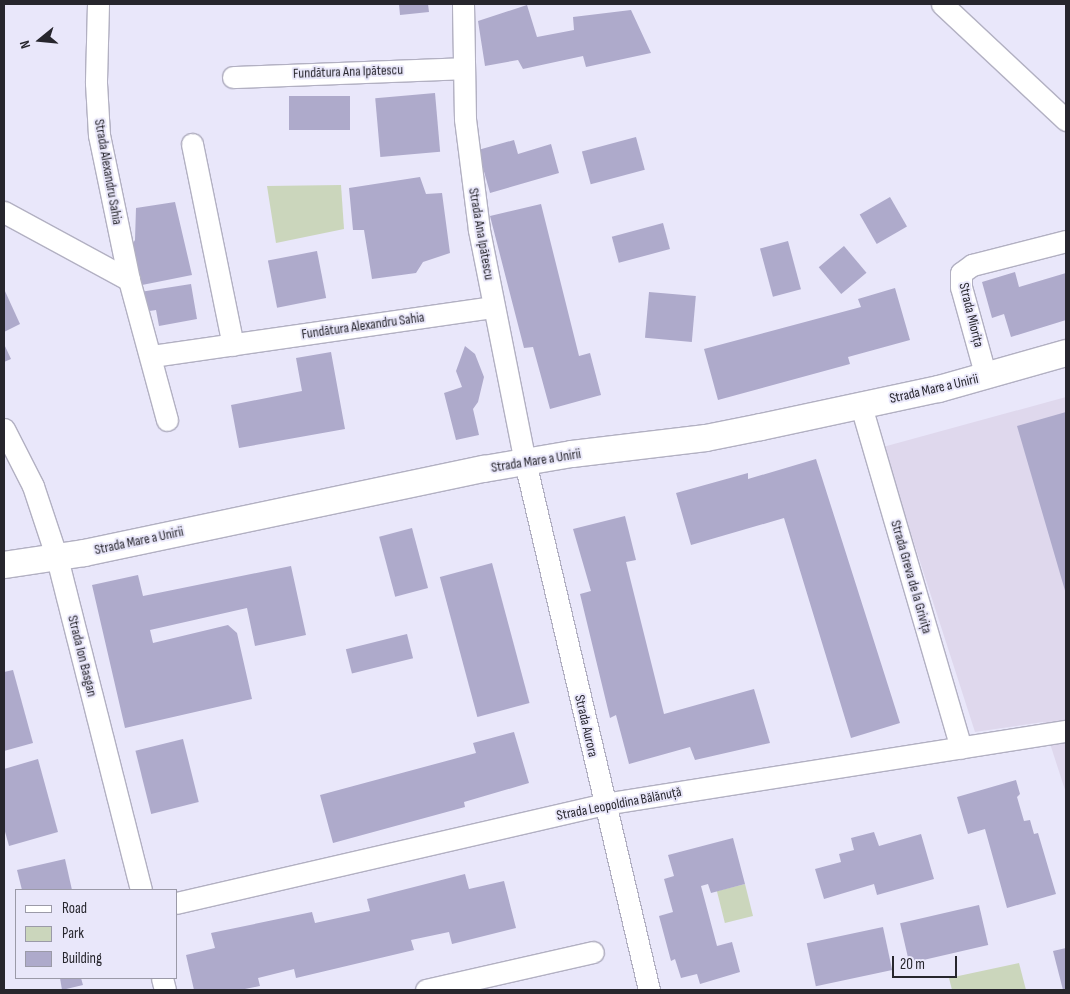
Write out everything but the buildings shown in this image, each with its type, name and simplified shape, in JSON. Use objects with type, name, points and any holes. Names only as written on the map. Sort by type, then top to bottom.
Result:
[{"type":"main road","name":"Strada Mare a Unirii","points":[[4,565],[57,558],[525,462],[706,438],[861,406],[986,377],[1066,353]]},
{"type":"street","name":"Strada Alexandru Sahia","points":[[98,4],[96,83],[99,135],[129,280],[152,356],[167,420]]},
{"type":"street","name":"Strada Ana Ipătescu","points":[[463,4],[469,165],[479,230],[525,462]]},
{"type":"street","points":[[942,4],[1066,120]]},
{"type":"street","name":"Fundătura Ana Ipătescu","points":[[232,77],[464,68]]},
{"type":"street","points":[[192,144],[233,345]]},
{"type":"street","points":[[4,212],[129,280]]},
{"type":"street","name":"Strada Miorița","points":[[986,377],[961,287],[961,273],[972,265],[1066,241]]},
{"type":"street","name":"Fundătura Alexandru Sahia","points":[[152,356],[494,307]]},
{"type":"street","name":"Strada Greva de la Grivița","points":[[861,406],[961,748]]},
{"type":"street","name":"Strada Ion Basgan","points":[[4,429],[33,486],[57,558],[141,889]]},
{"type":"street","name":"Strada Aurora","points":[[525,462],[649,990]]},
{"type":"street","name":"Strada Leopoldina Bălănuță","points":[[178,903],[604,804],[1066,732]]},
{"type":"street","points":[[426,990],[593,952]]},
{"type":"shaded area","points":[[1066,397],[1066,793],[1043,722],[975,732],[883,447]]},
{"type":"green space","points":[[341,185],[344,229],[276,243],[267,186]]},
{"type":"green space","points":[[745,884],[753,916],[725,923],[717,891]]},
{"type":"green space","points":[[1019,963],[1026,990],[952,990],[949,978]]}]
